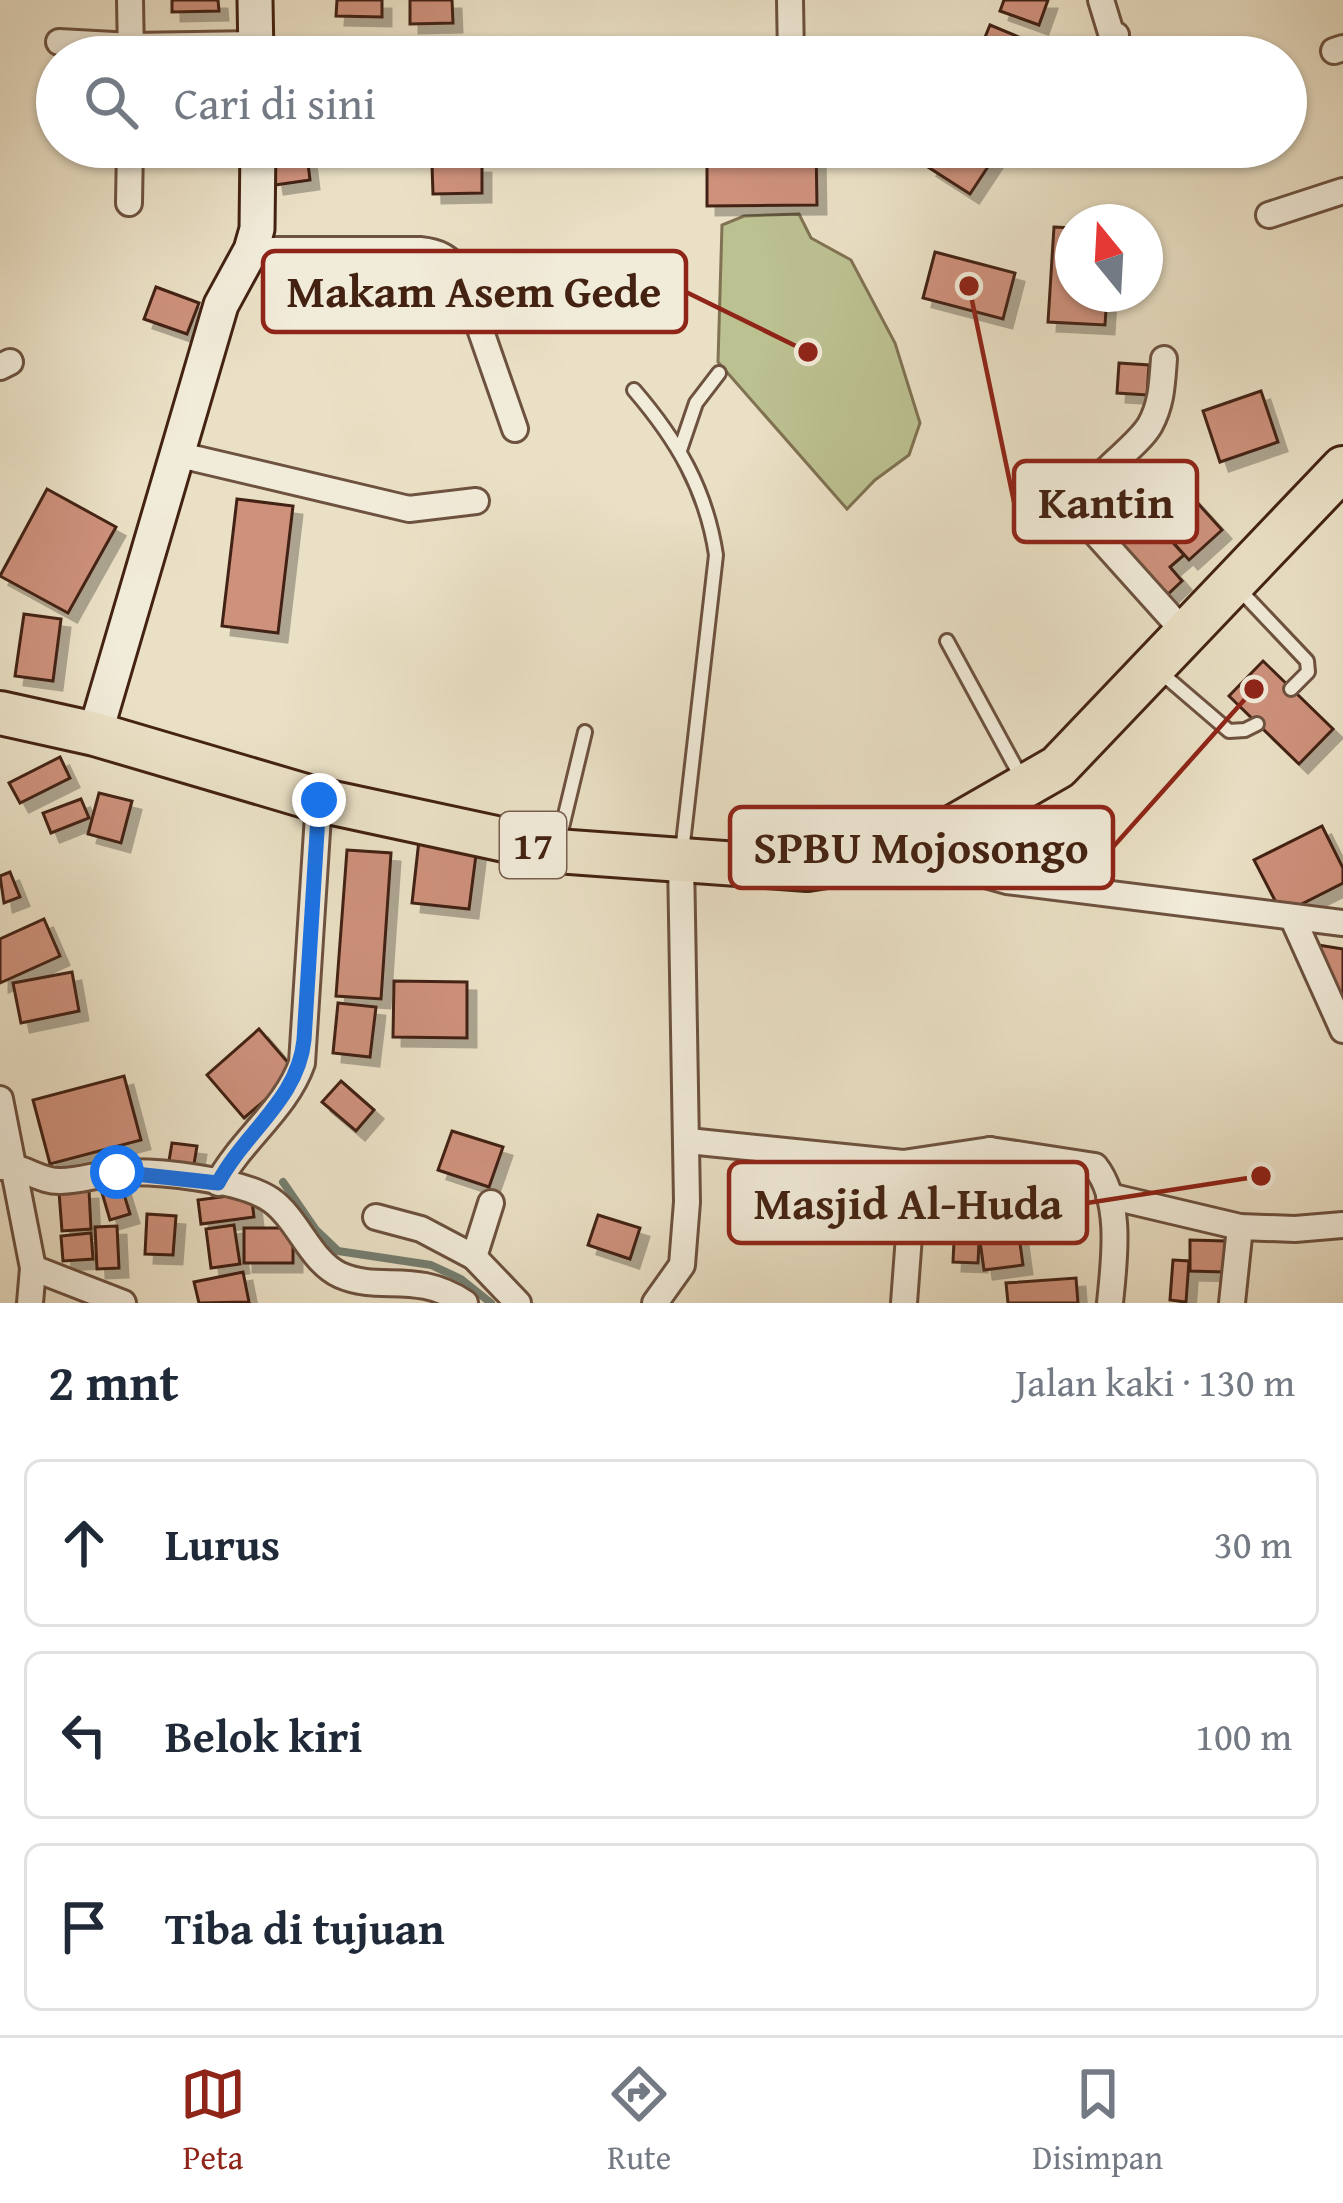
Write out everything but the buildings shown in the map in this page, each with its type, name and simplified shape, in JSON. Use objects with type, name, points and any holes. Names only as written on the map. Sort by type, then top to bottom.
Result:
[{"type":"highway","name":"17","points":[[0,713],[95,734],[319,800],[556,850],[807,869],[908,853],[1042,778],[1092,735],[1343,468]]},
{"type":"street","points":[[130,0],[131,36]]},
{"type":"street","points":[[255,0],[256,36]]},
{"type":"street","points":[[790,0],[791,36]]},
{"type":"street","points":[[1101,0],[1112,36],[1116,35]]},
{"type":"street","points":[[129,203],[130,168]]},
{"type":"street","points":[[95,734],[221,305],[251,250],[257,229],[258,168]]},
{"type":"street","points":[[1269,214],[1343,191]]},
{"type":"street","points":[[251,250],[420,250],[450,259],[460,272],[515,429]]},
{"type":"street","points":[[1164,359],[1161,403],[1147,431],[1095,484],[1083,512],[1089,526],[1186,634]]},
{"type":"street","points":[[180,455],[409,509],[476,501]]},
{"type":"street","points":[[218,1183],[233,1155],[266,1119],[302,1063],[319,800]]},
{"type":"street","points":[[908,853],[1007,881],[1343,923]]},
{"type":"street","points":[[655,1303],[682,1265],[688,1141],[681,860]]},
{"type":"street","points":[[1293,919],[1343,1030]]},
{"type":"street","points":[[0,1099],[8,1166],[33,1268],[30,1303]]},
{"type":"street","points":[[688,1141],[903,1162],[990,1150],[1096,1166],[1109,1196],[1115,1248],[1110,1303]]},
{"type":"street","points":[[988,1220],[990,1150]]},
{"type":"street","points":[[903,1162],[909,1236],[904,1303]]},
{"type":"street","points":[[8,1166],[43,1180],[117,1172],[218,1183],[259,1193],[277,1204],[340,1274],[435,1286],[465,1303]]},
{"type":"street","points":[[1109,1196],[1240,1227],[1343,1225]]},
{"type":"street","points":[[474,1257],[491,1203]]},
{"type":"street","points":[[376,1217],[421,1229],[474,1257],[518,1303]]},
{"type":"street","points":[[1232,1303],[1240,1227]]},
{"type":"street","points":[[33,1268],[123,1303]]},
{"type":"lane","points":[[680,451],[696,403],[719,373]]},
{"type":"lane","points":[[634,390],[671,433],[680,451],[711,522],[716,555],[681,860]]},
{"type":"lane","points":[[1232,582],[1307,661],[1308,672],[1291,689]]},
{"type":"lane","points":[[947,641],[1042,778]]},
{"type":"lane","points":[[1154,666],[1229,731],[1257,724]]},
{"type":"lane","points":[[556,850],[585,733]]},
{"type":"green space","points":[[799,214],[811,238],[851,260],[895,343],[920,423],[909,455],[847,509],[718,362],[722,225],[744,216]]},
{"type":"waterway","points":[[283,1182],[316,1230],[338,1251],[431,1265],[461,1279],[491,1303]]},
{"type":"place","name":"Kantin","points":[[969,286]]},
{"type":"place","name":"Makam Asem Gede","points":[[808,352]]},
{"type":"place","name":"SPBU Mojosongo","points":[[1254,689]]},
{"type":"place","name":"Masjid Al-Huda","points":[[1261,1176]]},
{"type":"route","points":[[117,1172],[218,1183],[233,1155],[297,1076],[304,1040],[319,800]]}]
